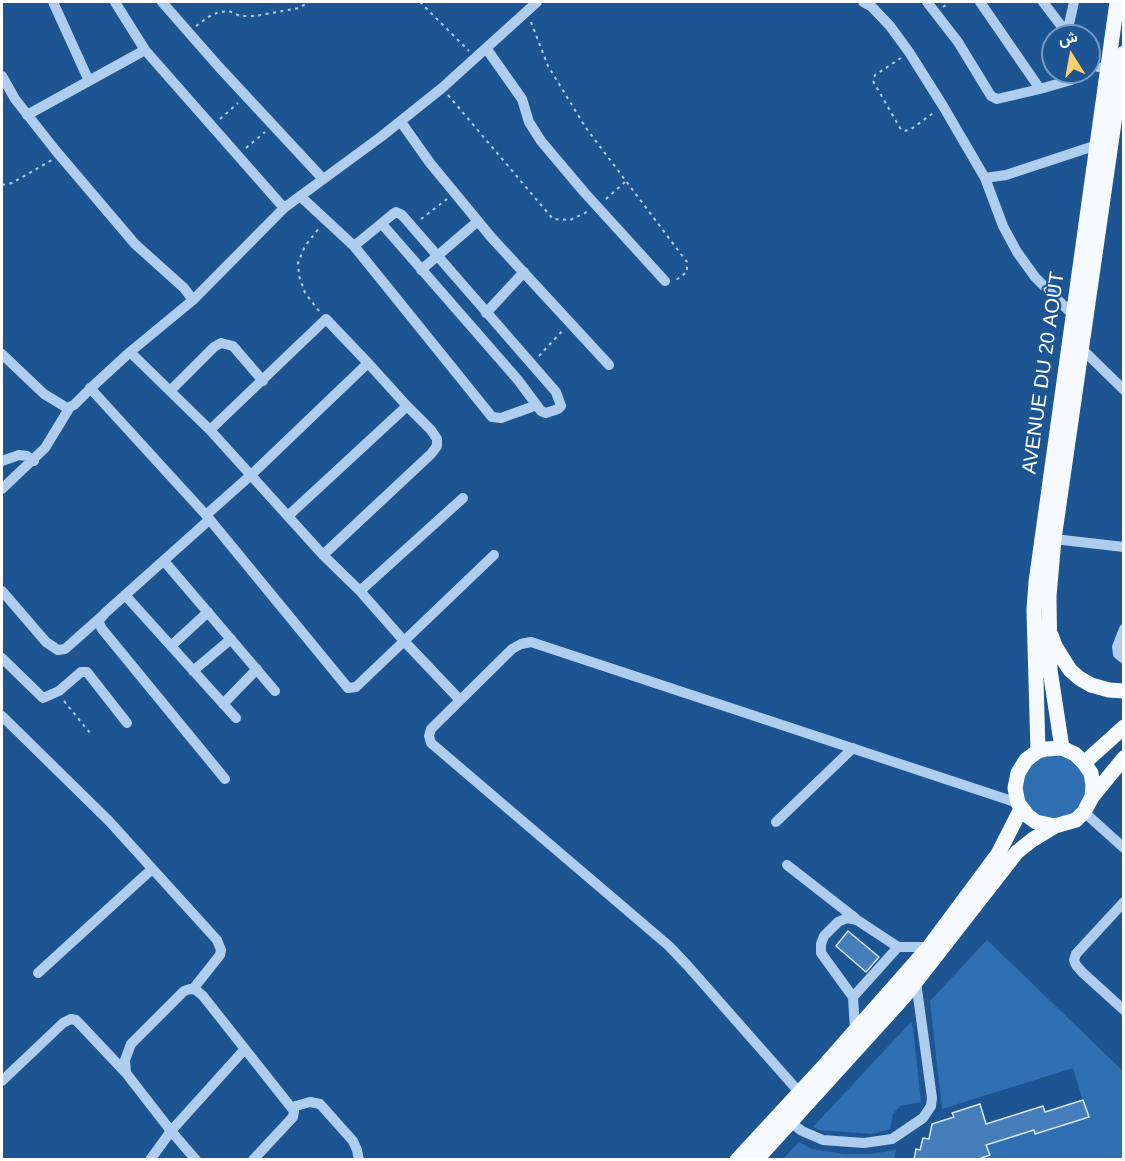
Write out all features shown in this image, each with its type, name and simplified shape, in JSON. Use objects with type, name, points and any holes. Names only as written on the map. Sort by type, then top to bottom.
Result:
[{"type":"main road","name":"AVENUE DU 20 AOÛT","points":[[1038,751],[1034,610],[1036,582],[1117,2]]},
{"type":"main road","name":"AVENUE DU 20 AOÛT","points":[[1062,748],[1050,670],[1048,623],[1054,539],[1124,53]]},
{"type":"main road","points":[[1048,623],[1055,646],[1070,670],[1091,685],[1124,691]]},
{"type":"main road","points":[[1084,763],[1124,727]]},
{"type":"main road","points":[[1055,826],[1036,822],[1020,806],[1015,788],[1018,773],[1026,760],[1038,751],[1046,749],[1062,748],[1075,754],[1090,773],[1093,785],[1092,797]]},
{"type":"main road","points":[[756,1160],[916,982],[1017,852],[1055,826],[1076,820],[1124,758]]},
{"type":"main road","points":[[737,1160],[929,946],[998,854],[1020,806]]},
{"type":"street","points":[[53,2],[89,81]]},
{"type":"street","points":[[116,2],[146,50],[284,208]]},
{"type":"street","points":[[162,2],[245,96],[323,179]]},
{"type":"street","points":[[2,489],[34,461],[55,433],[70,407],[130,352],[193,300],[284,208],[442,88],[537,2]]},
{"type":"street","points":[[863,2],[872,7],[890,26],[943,106],[985,178],[1003,226],[1017,252],[1035,277],[1074,316]]},
{"type":"street","points":[[927,2],[958,42],[991,96],[1004,99],[1057,84]]},
{"type":"street","points":[[980,2],[1040,89]]},
{"type":"street","points":[[1043,2],[1060,24]]},
{"type":"street","points":[[1070,24],[1074,2]]},
{"type":"street","points":[[486,48],[522,99],[533,130],[597,207],[665,281]]},
{"type":"street","points":[[27,115],[146,50]]},
{"type":"street","points":[[2,76],[27,115],[135,244],[184,288],[193,300]]},
{"type":"street","points":[[400,122],[477,220],[609,365]]},
{"type":"street","points":[[985,178],[1006,175],[1097,145]]},
{"type":"street","points":[[300,196],[354,246],[492,417],[501,418],[537,405]]},
{"type":"street","points":[[354,246],[393,214],[399,213],[556,392],[561,405],[556,411],[546,413],[541,411],[518,380],[382,224]]},
{"type":"street","points":[[421,270],[477,220]]},
{"type":"street","points":[[486,313],[524,272]]},
{"type":"street","points":[[210,430],[326,319],[431,430],[437,439],[437,446],[431,454],[324,555]]},
{"type":"street","points":[[170,391],[214,346],[221,343],[233,346],[263,381]]},
{"type":"street","points":[[1083,349],[1124,390]]},
{"type":"street","points":[[130,352],[210,430],[460,700]]},
{"type":"street","points":[[2,354],[44,394],[63,408],[70,407]]},
{"type":"street","points":[[2,591],[46,642],[58,650],[64,649],[164,561],[368,363]]},
{"type":"street","points":[[90,388],[208,518],[348,688],[356,687],[494,555]]},
{"type":"street","points":[[289,515],[407,406]]},
{"type":"street","points":[[2,461],[19,455],[27,456],[34,461]]},
{"type":"street","points":[[360,591],[463,498]]},
{"type":"street","points":[[1054,539],[1124,547]]},
{"type":"street","points":[[164,561],[275,691]]},
{"type":"street","points":[[126,595],[236,718]]},
{"type":"street","points":[[171,646],[208,612]]},
{"type":"street","points":[[105,614],[99,621],[102,629],[225,779]]},
{"type":"street","points":[[1124,629],[1117,647],[1118,654],[1124,659]]},
{"type":"street","points":[[194,671],[231,639]]},
{"type":"street","points":[[798,1092],[669,946],[431,743],[429,736],[431,729],[512,649],[531,642],[853,748],[1020,806]]},
{"type":"street","points":[[2,657],[41,698],[46,698],[56,692],[81,672],[87,672],[127,723]]},
{"type":"street","points":[[223,704],[257,669]]},
{"type":"street","points":[[2,716],[109,821],[219,944],[220,955],[194,989],[184,991],[131,1044],[124,1060],[126,1072]]},
{"type":"street","points":[[776,822],[853,748]]},
{"type":"street","points":[[1084,812],[1124,848]]},
{"type":"street","points":[[787,865],[857,920],[898,946],[929,946]]},
{"type":"street","points":[[38,973],[152,869]]},
{"type":"street","points":[[1124,902],[1076,954],[1074,960],[1082,972],[1124,1010]]},
{"type":"street","points":[[855,1029],[853,997],[821,952],[821,944],[824,936],[838,922],[846,918],[857,920]]},
{"type":"street","points":[[853,997],[898,946]]},
{"type":"street","points":[[790,1122],[802,1131],[823,1140],[864,1143],[892,1139],[923,1118],[931,1106],[932,1098],[916,982]]},
{"type":"street","points":[[194,989],[203,996],[292,1107],[293,1117],[253,1160]]},
{"type":"street","points":[[2,1081],[63,1023],[71,1019],[76,1020],[126,1072],[196,1160]]},
{"type":"street","points":[[150,1160],[171,1131],[244,1050]]},
{"type":"street","points":[[292,1107],[310,1102],[320,1104],[352,1141],[359,1160]]},
{"type":"path","points":[[189,33],[208,17],[219,12],[255,16],[299,8],[309,2]]},
{"type":"path","points":[[420,2],[475,58]]},
{"type":"path","points":[[528,10],[540,48],[560,88],[604,154],[687,262],[687,272],[681,279],[665,281]]},
{"type":"path","points":[[909,52],[873,78],[878,92],[900,128],[903,131],[910,130],[943,106]]},
{"type":"path","points":[[442,88],[553,219],[570,220],[597,207],[626,181]]},
{"type":"path","points":[[212,127],[245,96]]},
{"type":"path","points":[[237,156],[273,125]]},
{"type":"path","points":[[2,185],[12,183],[60,156]]},
{"type":"path","points":[[412,226],[454,193]]},
{"type":"path","points":[[326,221],[304,246],[298,263],[299,276],[305,293],[326,319]]},
{"type":"path","points":[[531,364],[570,323]]},
{"type":"path","points":[[56,692],[90,733]]},
{"type":"shaded area","points":[[1054,755],[1066,757],[1077,764],[1084,775],[1086,787],[1084,799],[1077,810],[1066,817],[1054,819],[1042,817],[1031,810],[1024,799],[1022,787],[1024,775],[1031,764],[1042,757]]},
{"type":"shaded area","points":[[987,940],[1123,1071],[1123,1159],[976,1159],[989,1155],[986,1145],[1034,1130],[1036,1134],[1088,1117],[1073,1068],[942,1109],[930,1001]]},
{"type":"shaded area","points":[[911,1022],[921,1102],[900,1106],[893,1114],[890,1129],[872,1134],[819,1130],[813,1127]]},
{"type":"shaded area","points":[[799,1142],[812,1149],[845,1154],[870,1154],[896,1150],[894,1159],[783,1159]]},
{"type":"building","points":[[848,931],[879,957],[866,972],[836,946]]},
{"type":"building","points":[[1083,1100],[1089,1117],[1035,1134],[1034,1130],[986,1145],[990,1155],[976,1160],[914,1160],[916,1149],[920,1150],[923,1138],[929,1139],[932,1124],[954,1117],[952,1113],[980,1104],[986,1124],[1043,1106],[1045,1112]]}]
